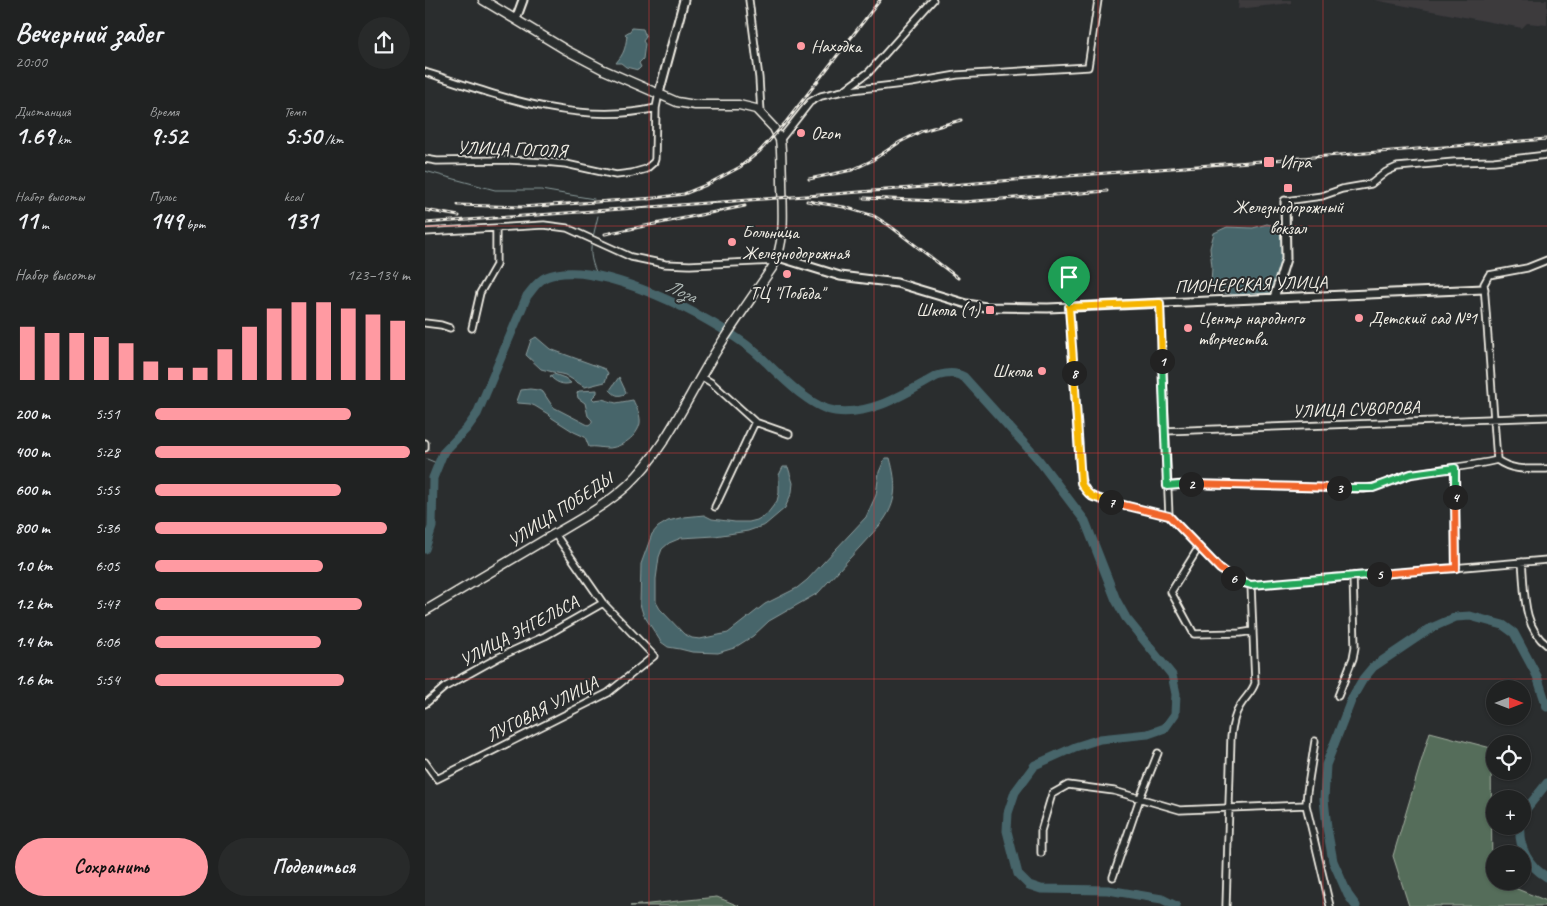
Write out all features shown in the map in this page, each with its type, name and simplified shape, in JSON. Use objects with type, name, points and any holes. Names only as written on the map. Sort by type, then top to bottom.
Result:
[{"type":"main road","points":[[483,0],[566,50],[604,70],[684,104],[746,106],[756,109],[761,113],[777,133],[780,140],[782,221],[777,259]]},
{"type":"main road","name":"УЛИЦА ПОБЕДЫ","points":[[425,610],[555,534],[615,496],[640,472],[659,447],[714,354],[777,259]]},
{"type":"street","points":[[515,19],[523,0]]},
{"type":"street","points":[[425,72],[491,94],[571,112],[617,114],[656,108],[684,0]]},
{"type":"street","points":[[749,0],[759,78],[761,113]]},
{"type":"street","points":[[843,91],[879,63],[933,0]]},
{"type":"street","points":[[780,140],[810,102],[821,96],[843,91],[911,83],[957,75],[1088,67],[1098,0]]},
{"type":"street","name":"УЛИЦА ГОГОЛЯ","points":[[425,159],[437,161],[508,160],[545,162],[566,164],[615,175],[632,173],[646,169],[654,162],[656,150],[656,108]]},
{"type":"street","points":[[1274,298],[1286,259],[1285,201],[1322,196],[1341,189],[1371,184],[1386,172],[1397,167],[1494,161],[1547,154]]},
{"type":"street","points":[[425,232],[530,225],[567,228],[631,257],[665,264],[690,265],[777,259]]},
{"type":"street","points":[[472,328],[479,293],[496,265],[496,228]]},
{"type":"street","name":"ПИОНЕРСКАЯ УЛИЦА","points":[[777,259],[841,276],[897,283],[967,304],[1008,308],[1484,289]]},
{"type":"street","points":[[1497,460],[1484,289],[1485,279],[1489,275],[1527,268],[1547,260]]},
{"type":"street","points":[[1160,303],[1169,516]]},
{"type":"street","points":[[1069,307],[1081,483],[1086,492],[1092,497],[1169,516],[1220,569],[1234,579],[1251,585],[1547,560]]},
{"type":"street","points":[[425,323],[450,328]]},
{"type":"street","points":[[702,377],[755,422],[789,434]]},
{"type":"street","name":"УЛИЦА СУВОРОВА","points":[[1165,431],[1547,417]]},
{"type":"street","points":[[715,507],[755,422]]},
{"type":"street","points":[[425,442],[425,448]]},
{"type":"street","points":[[1167,486],[1196,484],[1363,489],[1380,486],[1396,478],[1411,474],[1497,460],[1505,466],[1515,469],[1547,469]]},
{"type":"street","points":[[1455,468],[1456,568]]},
{"type":"street","name":"УЛИЦА ЭНГЕЛЬСА","points":[[555,534],[603,604],[654,656]]},
{"type":"street","points":[[1199,548],[1171,592],[1194,634],[1253,631]]},
{"type":"street","points":[[1522,562],[1529,620],[1533,630],[1541,641],[1547,645]]},
{"type":"street","points":[[1338,696],[1353,658],[1355,647],[1353,576]]},
{"type":"street","points":[[1226,906],[1232,727],[1239,706],[1253,690],[1255,682],[1251,585]]},
{"type":"street","name":"УЛИЦА ЭНГЕЛЬСА","points":[[425,704],[445,687],[603,604]]},
{"type":"street","name":"ЛУГОВАЯ УЛИЦА","points":[[425,762],[437,779],[608,693],[654,656]]},
{"type":"street","points":[[1315,741],[1306,805],[1330,906]]},
{"type":"street","points":[[1113,878],[1140,798],[1158,753]]},
{"type":"street","points":[[1041,853],[1041,831],[1052,794],[1069,785],[1113,791],[1180,810],[1306,805]]},
{"type":"shaded area","points":[[1239,0],[1291,0],[1291,3],[1238,9]]},
{"type":"shaded area","points":[[1374,0],[1547,0],[1547,25],[1527,23],[1522,28]]},
{"type":"green space","points":[[1430,732],[1486,747],[1486,780],[1491,780],[1491,790],[1486,790],[1486,835],[1492,835],[1492,845],[1486,845],[1486,890],[1520,890],[1547,901],[1547,906],[1409,906],[1393,856]]},
{"type":"green space","points":[[717,897],[739,906],[630,906]]},
{"type":"water","points":[[632,28],[643,29],[646,37],[643,41],[645,44],[643,59],[639,63],[641,67],[638,70],[626,67],[621,63],[616,63],[625,48],[627,36],[625,34]]},
{"type":"water","points":[[1267,224],[1278,227],[1283,243],[1283,260],[1279,277],[1272,292],[1245,296],[1216,292],[1211,284],[1210,248],[1214,233],[1227,227],[1253,228]]},
{"type":"water","points":[[536,337],[550,349],[605,369],[608,373],[605,382],[585,387],[565,375],[541,369],[526,355],[531,340]]},
{"type":"water","points":[[554,374],[565,378],[571,383],[562,384],[557,382],[550,376]]},
{"type":"water","points":[[619,377],[626,392],[625,394],[618,395],[610,390]]},
{"type":"water","points":[[530,389],[543,392],[553,407],[588,425],[592,423],[592,420],[588,416],[585,403],[578,398],[577,393],[579,391],[597,390],[597,393],[592,398],[594,400],[602,399],[616,403],[633,400],[640,417],[639,428],[632,437],[618,446],[608,448],[589,447],[585,437],[574,432],[548,414],[530,404],[518,403],[521,390]]},
{"type":"water","points":[[885,458],[890,458],[895,485],[890,509],[880,525],[818,593],[769,621],[753,636],[734,648],[718,653],[692,652],[668,647],[661,642],[643,614],[640,604],[641,564],[652,534],[658,527],[668,521],[704,515],[712,519],[735,522],[757,520],[767,514],[777,501],[779,475],[783,467],[788,467],[793,483],[792,492],[785,508],[765,525],[748,531],[715,536],[681,538],[669,543],[662,549],[659,557],[656,579],[656,602],[660,609],[684,634],[692,638],[700,639],[728,633],[765,604],[797,588],[807,580],[866,517],[876,495],[879,472]]},
{"type":"waterway","points":[[425,171],[495,190],[541,190],[594,199]]},
{"type":"waterway","points":[[593,237],[598,216]]},
{"type":"waterway","points":[[592,241],[592,259],[598,276]]},
{"type":"waterway","name":"Лоза","points":[[425,549],[432,527],[433,478],[443,453],[467,428],[477,414],[527,296],[546,277],[567,273],[594,275],[654,294],[712,323],[736,338],[754,351],[792,387],[814,403],[835,411],[849,412],[862,410],[889,401],[937,376],[944,374],[961,375],[1038,459],[1085,521],[1116,600],[1126,618],[1172,675],[1176,694],[1175,714],[1165,728],[1148,734],[1100,739],[1075,747],[1035,765],[1015,792],[1008,813],[1007,831],[1018,874],[1029,885],[1041,889],[1108,890],[1162,899],[1176,906]]},
{"type":"waterway","points":[[427,459],[439,464]]},
{"type":"waterway","points":[[1356,906],[1348,895],[1333,861],[1324,799],[1326,765],[1352,698],[1363,679],[1373,667],[1431,628],[1456,617],[1470,616],[1503,625],[1514,633],[1537,676],[1547,707]]},
{"type":"waterway","points":[[1531,803],[1547,783]]},
{"type":"waterway","points":[[1520,835],[1526,856],[1535,868],[1547,877]]},
{"type":"railway","points":[[648,199],[684,194],[706,185],[740,167],[760,151],[786,122],[880,0]]},
{"type":"railway","points":[[809,179],[852,170],[922,131],[961,120]]},
{"type":"railway","points":[[425,223],[834,194],[1547,139]]},
{"type":"railway","points":[[864,198],[963,202],[1107,191]]},
{"type":"railway","points":[[458,205],[521,207],[655,198]]},
{"type":"railway","points":[[807,201],[844,207],[874,216],[958,278]]},
{"type":"railway","points":[[605,234],[745,206]]},
{"type":"railway","points":[[425,210],[459,216]]},
{"type":"place","name":"Находка","points":[[801,46]]},
{"type":"place","name":"Ozon","points":[[801,133]]},
{"type":"place","name":"Игра","points":[[1269,162]]},
{"type":"place","name":"Железнодорожный вокзал","points":[[1288,188]]},
{"type":"place","name":"Больница Железнодорожная","points":[[732,242]]},
{"type":"place","name":"ТЦ \"Победа\"","points":[[787,274]]},
{"type":"place","name":"Школа (1)","points":[[990,310]]},
{"type":"place","name":"Детский сад №1","points":[[1359,318]]},
{"type":"place","name":"Центр народного творчества","points":[[1188,328]]},
{"type":"place","name":"Школа","points":[[1042,371]]},
{"type":"route","points":[[1160,303],[1167,486],[1186,484],[1310,486],[1363,489],[1380,486],[1396,478],[1411,474],[1455,468],[1456,568],[1251,585],[1234,579],[1220,569],[1169,516],[1092,497],[1086,492],[1081,483],[1069,307],[1160,303]]}]
